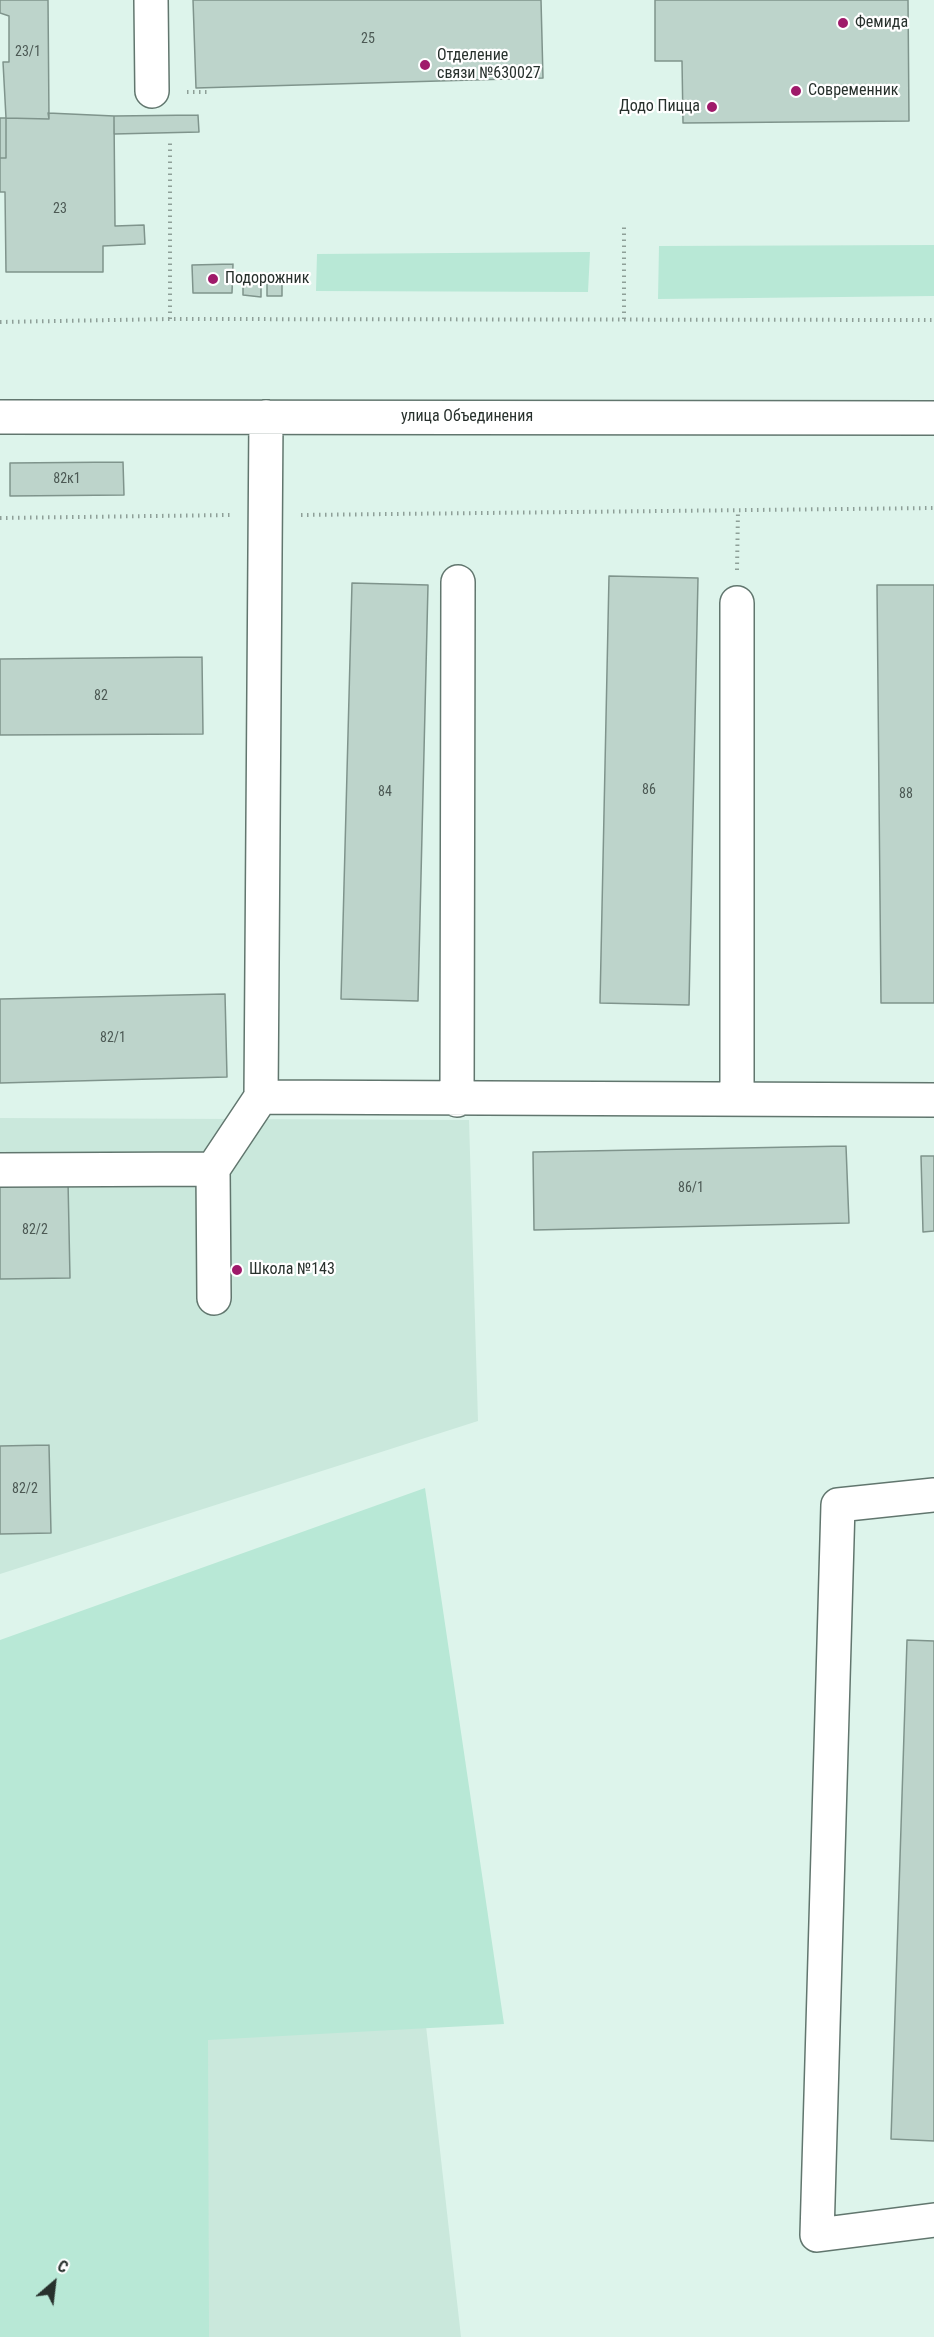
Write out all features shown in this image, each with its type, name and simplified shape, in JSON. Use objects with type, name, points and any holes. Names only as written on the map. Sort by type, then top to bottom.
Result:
[{"type":"street","points":[[151,0],[152,91]]},
{"type":"street","name":"улица Объединения","points":[[0,417],[934,418]]},
{"type":"street","points":[[214,1298],[213,1169],[261,1097],[266,417]]},
{"type":"street","points":[[457,1100],[458,582]]},
{"type":"street","points":[[737,603],[737,1099]]},
{"type":"street","points":[[261,1097],[457,1100],[934,1100]]},
{"type":"street","points":[[0,1170],[213,1169]]},
{"type":"street","points":[[934,1495],[838,1505],[817,2235],[934,2220]]},
{"type":"path","points":[[170,142],[170,319]]},
{"type":"path","points":[[624,228],[624,319]]},
{"type":"path","points":[[0,322],[170,319],[934,320]]},
{"type":"path","points":[[0,518],[934,508]]},
{"type":"path","points":[[737,603],[738,510]]},
{"type":"shaded area","points":[[934,245],[934,296],[658,299],[659,246]]},
{"type":"shaded area","points":[[590,252],[588,292],[316,291],[317,254]]},
{"type":"shaded area","name":"Школа №143","points":[[0,1118],[469,1120],[478,1421],[0,1574]]},
{"type":"shaded area","points":[[425,1488],[504,2024],[208,2040],[209,2337],[0,2337],[0,1640]]},
{"type":"shaded area","points":[[406,1848],[461,2337],[0,2337],[0,1893]]},
{"type":"building","points":[[0,0],[48,0],[49,119],[6,118],[3,62],[9,62],[9,16],[0,13]]},
{"type":"building","points":[[193,0],[541,0],[543,78],[196,88]]},
{"type":"building","name":"Современник","points":[[655,0],[908,0],[909,121],[683,123],[682,61],[655,61]]},
{"type":"building","points":[[48,113],[114,116],[115,226],[144,225],[145,244],[103,246],[103,272],[6,272],[5,192],[0,192],[0,158],[6,158],[6,118],[49,119]]},
{"type":"building","points":[[198,115],[199,132],[114,134],[114,116]]},
{"type":"building","points":[[0,118],[6,118],[6,158],[0,158]]},
{"type":"building","name":"Подорожник","points":[[233,264],[232,293],[193,293],[192,265]]},
{"type":"building","points":[[243,278],[261,279],[261,297],[243,295]]},
{"type":"building","points":[[267,281],[282,281],[282,296],[267,296]]},
{"type":"building","points":[[123,462],[124,495],[10,496],[10,463]]},
{"type":"building","points":[[609,576],[698,578],[689,1005],[600,1003]]},
{"type":"building","points":[[352,583],[428,585],[418,1001],[341,999]]},
{"type":"building","points":[[877,585],[934,585],[934,1003],[881,1003]]},
{"type":"building","points":[[202,657],[203,734],[0,735],[0,659]]},
{"type":"building","points":[[225,994],[227,1077],[0,1083],[0,999]]},
{"type":"building","points":[[846,1146],[849,1223],[534,1230],[533,1152]]},
{"type":"building","points":[[921,1156],[934,1156],[934,1231],[923,1232]]},
{"type":"building","points":[[68,1181],[70,1278],[0,1279],[0,1182]]},
{"type":"building","points":[[49,1445],[51,1533],[0,1534],[0,1446]]},
{"type":"building","points":[[907,1640],[934,1641],[934,2141],[891,2139]]},
{"type":"place","name":"Фемида","points":[[843,23]]},
{"type":"place","name":"Отделение связи №630027","points":[[425,65]]},
{"type":"place","name":"Современник","points":[[796,91]]},
{"type":"place","name":"Додо Пицца","points":[[712,107]]},
{"type":"place","name":"Подорожник","points":[[213,279]]},
{"type":"place","name":"Школа №143","points":[[237,1270]]}]
